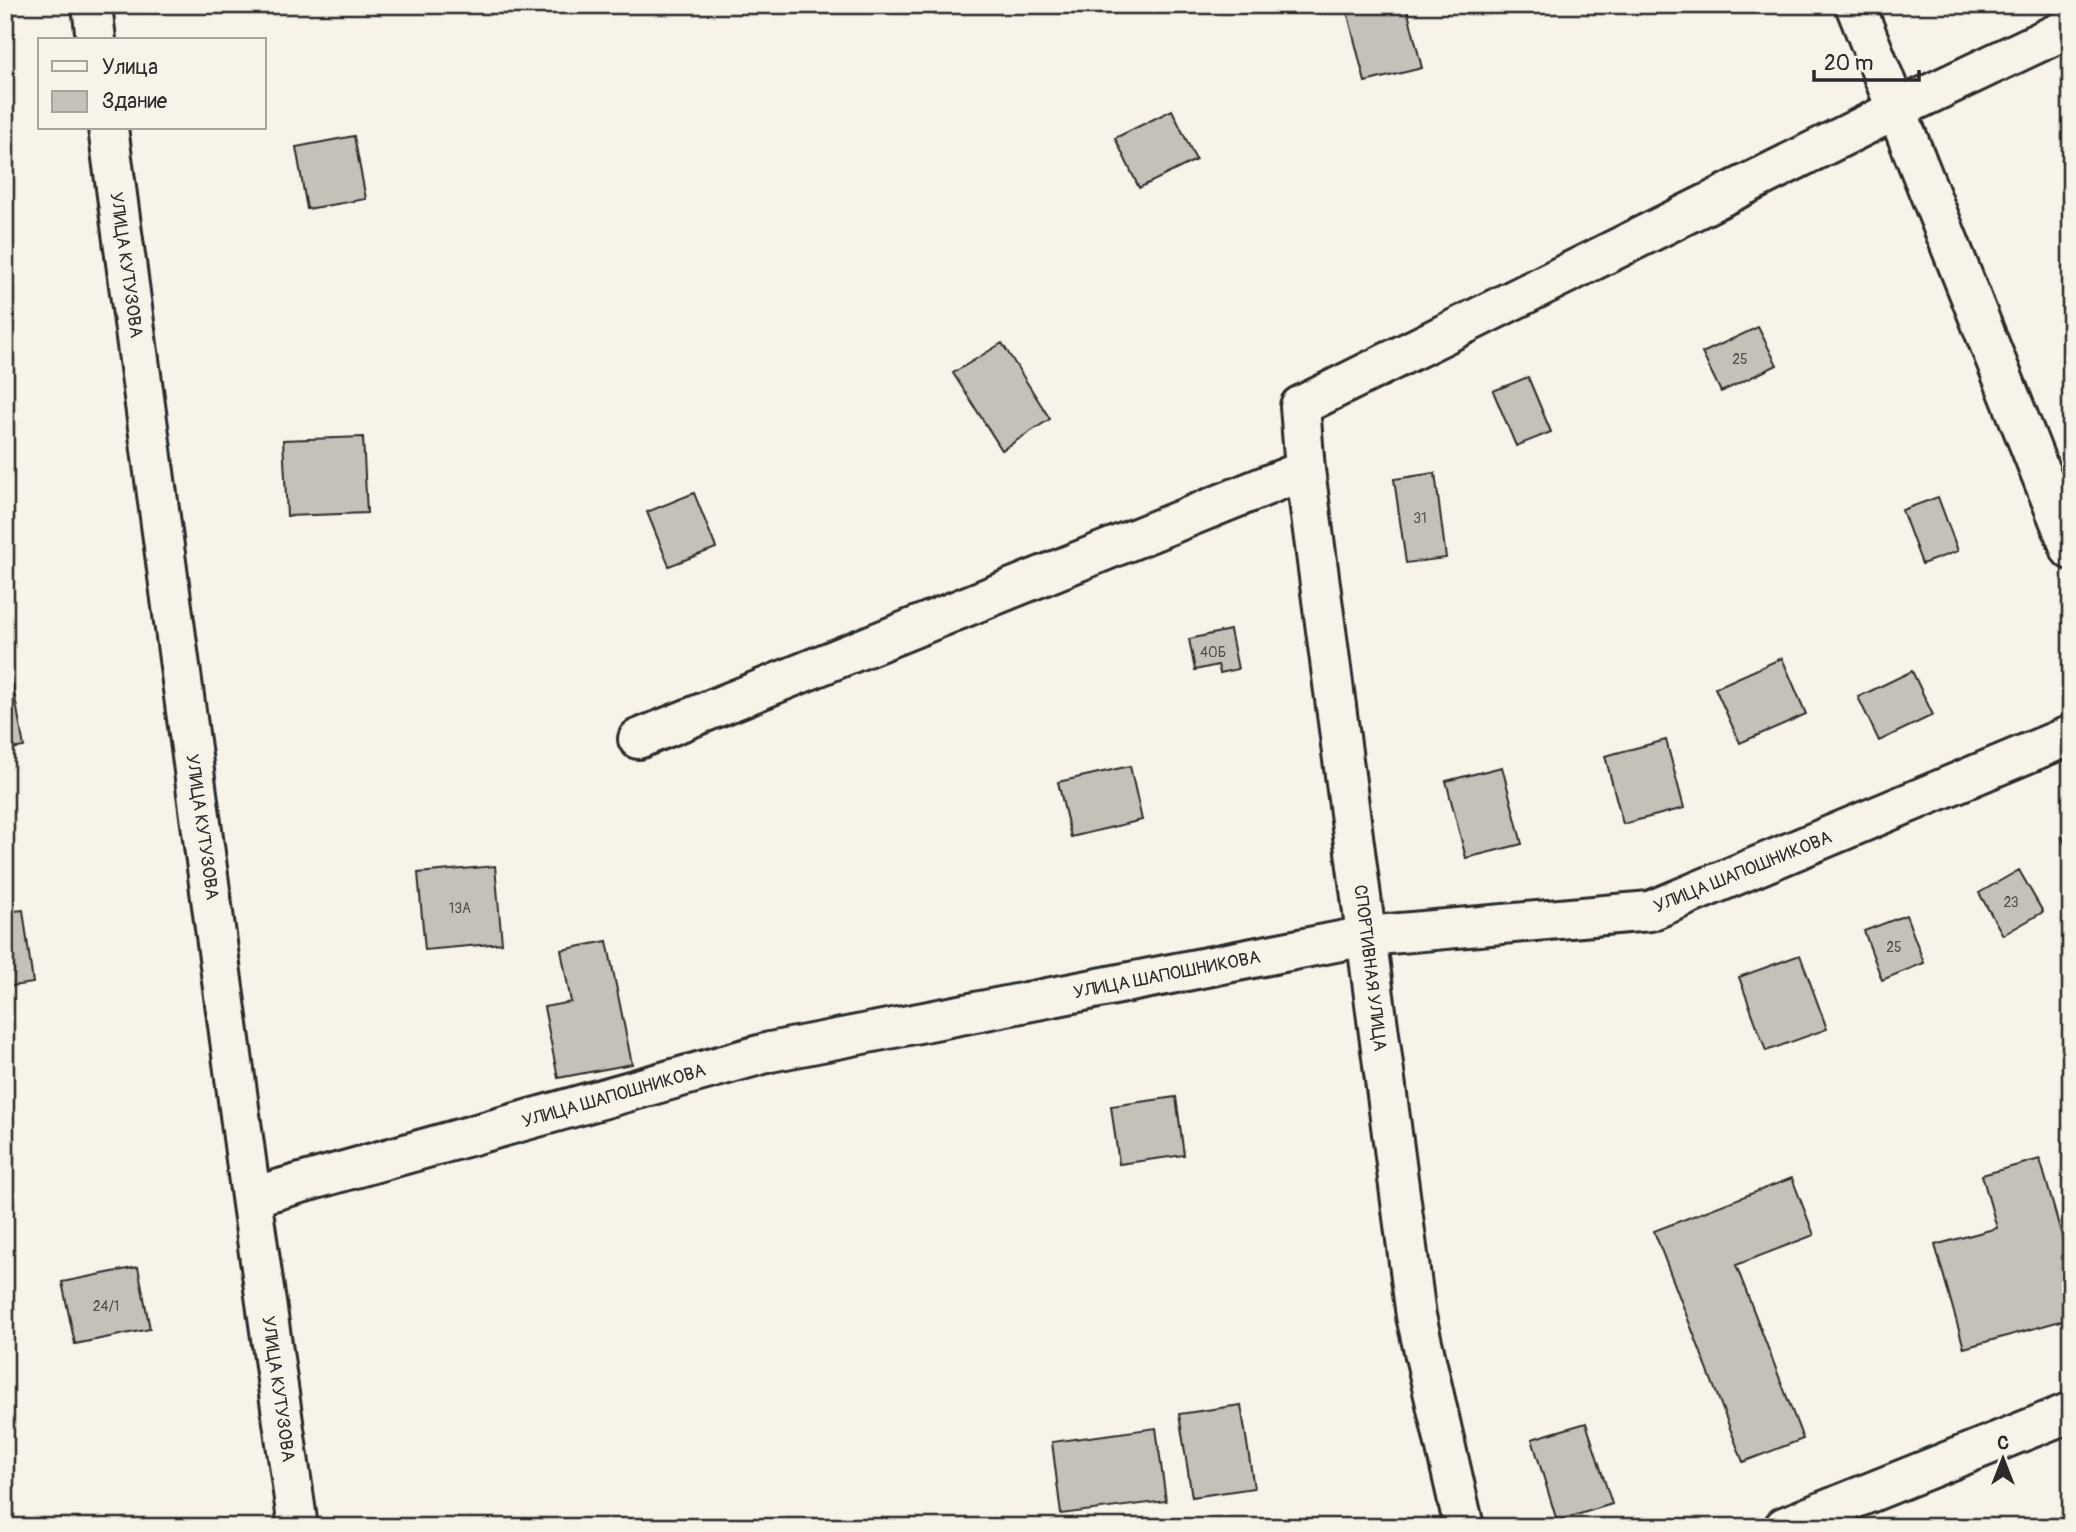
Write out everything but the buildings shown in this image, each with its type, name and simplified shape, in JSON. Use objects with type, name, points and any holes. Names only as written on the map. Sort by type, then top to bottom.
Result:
[{"type":"street","points":[[92,5],[96,38]]},
{"type":"street","points":[[1855,5],[2071,550]]},
{"type":"street","points":[[1898,109],[2071,27]]},
{"type":"street","name":"СПОРТИВНАЯ УЛИЦА","points":[[1464,1527],[1416,1316],[1306,470],[1300,406],[1898,109]]},
{"type":"street","name":"УЛИЦА КУТУЗОВА","points":[[108,130],[251,1197],[298,1527]]},
{"type":"street","points":[[638,739],[1306,470]]},
{"type":"street","name":"УЛИЦА ШАПОШНИКОВА","points":[[251,1197],[770,1052],[1366,936],[1650,911],[2071,735]]},
{"type":"street","points":[[1784,1527],[2071,1412]]}]
